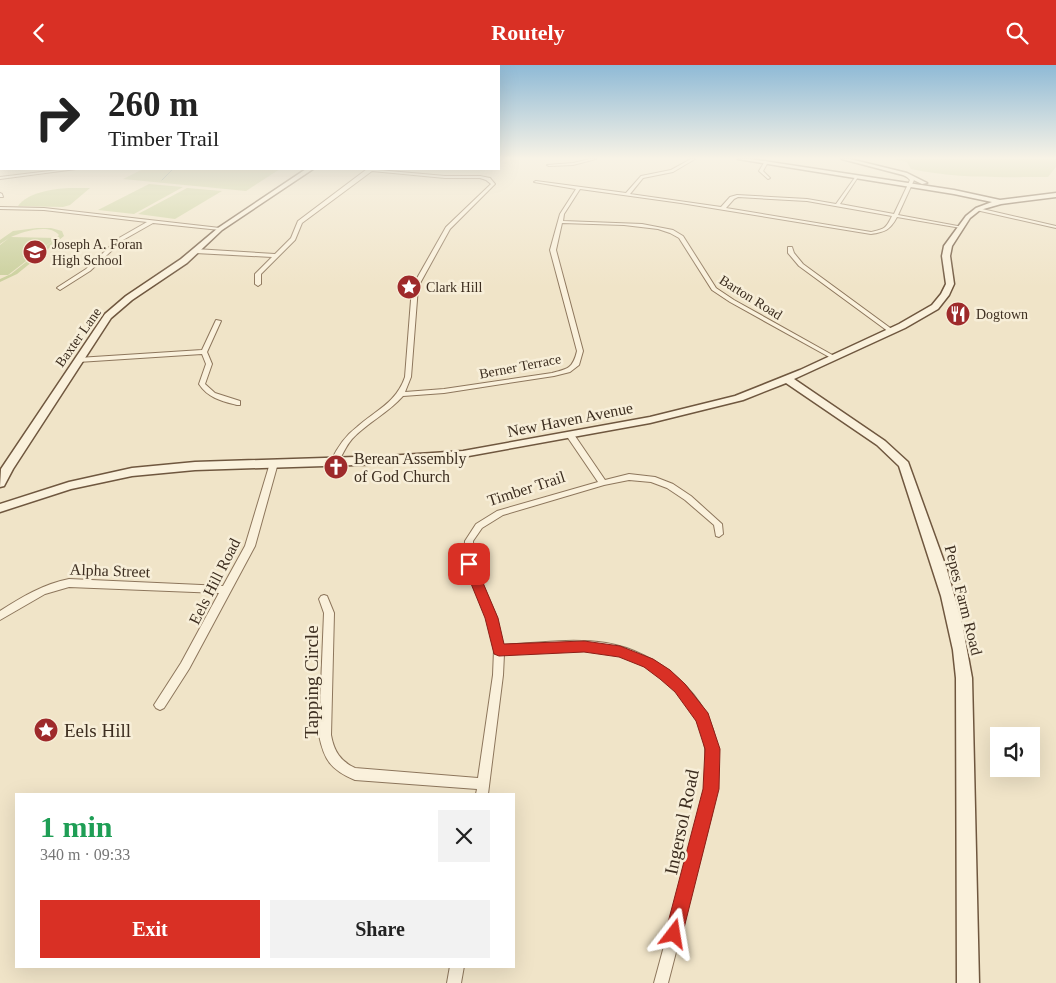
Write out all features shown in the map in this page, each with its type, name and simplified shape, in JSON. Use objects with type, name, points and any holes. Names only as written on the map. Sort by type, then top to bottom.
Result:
[{"type":"main road","name":"Baxter Lane","points":[[0,483],[7,469],[108,316],[123,302],[176,266],[220,229],[261,202]]},
{"type":"main road","name":"New Haven Avenue","points":[[0,508],[60,488],[120,474],[178,467],[437,457],[492,449],[650,420],[720,403],[787,379],[891,331],[930,310],[945,295],[950,278],[946,251],[961,227],[968,217],[978,209],[1000,202]]},
{"type":"main road","name":"Pepes Farm Road","points":[[787,379],[881,443],[900,459],[904,465],[935,551],[960,644],[964,678],[968,983]]},
{"type":"street","points":[[258,284],[258,274],[293,239],[300,222],[327,202]]},
{"type":"street","points":[[335,461],[352,434],[401,394],[408,377],[415,287],[448,228],[474,202]]},
{"type":"street","name":"Berner Terrace","points":[[401,394],[452,390],[552,375],[568,371],[577,364],[580,351],[553,250],[562,214],[570,202]]},
{"type":"street","points":[[678,202],[864,232],[880,232],[887,229],[901,202]]},
{"type":"street","points":[[723,208],[729,202]]},
{"type":"street","points":[[816,202],[961,227]]},
{"type":"street","points":[[0,208],[44,209],[220,229]]},
{"type":"street","points":[[978,209],[1056,227]]},
{"type":"street","points":[[60,288],[88,270],[121,239],[151,222]]},
{"type":"street","name":"Barton Road","points":[[560,222],[652,226],[674,231],[681,237],[714,289],[833,357]]},
{"type":"street","points":[[790,248],[791,253],[802,265],[891,331]]},
{"type":"street","points":[[195,251],[276,256]]},
{"type":"street","points":[[218,321],[204,352],[209,364],[202,385],[213,394],[237,403]]},
{"type":"street","points":[[78,360],[204,352]]},
{"type":"street","points":[[570,435],[603,483]]},
{"type":"street","name":"Eels Hill Road","points":[[160,705],[185,666],[250,546],[274,463]]},
{"type":"street","name":"Timber Trail","points":[[483,789],[498,675],[499,650],[492,618],[469,564],[468,548],[471,536],[483,522],[500,513],[603,483],[623,478],[639,477],[670,486],[688,498],[718,524],[719,534]]},
{"type":"street","name":"Alpha Street","points":[[0,616],[40,591],[55,585],[69,583],[227,590]]},
{"type":"street","name":"Tapping Circle","points":[[324,599],[329,613],[326,735],[329,754],[333,761],[339,767],[355,774],[483,789]]},
{"type":"street","name":"Ingersol Road","points":[[499,650],[584,646],[620,651],[648,663],[665,674],[680,688],[703,718],[712,749],[711,789],[662,983]]},
{"type":"street","points":[[454,983],[457,968]]},
{"type":"green space","points":[[21,202],[74,202],[63,207],[18,206]]},
{"type":"green space","points":[[114,202],[156,202],[134,214],[98,210]]},
{"type":"green space","points":[[161,202],[204,202],[175,219],[138,214]]},
{"type":"green space","points":[[51,228],[62,231],[64,236],[17,274],[0,282],[0,279],[11,274],[56,238],[8,275],[0,275],[0,245],[9,238],[0,244],[0,240],[13,231]],"holes":[[[42,229],[55,231],[59,235],[56,238],[11,237],[28,231]]]},
{"type":"place","name":"Joseph A. Foran High School","points":[[35,252]]},
{"type":"place","name":"Clark Hill","points":[[409,287]]},
{"type":"place","name":"Dogtown","points":[[958,314]]},
{"type":"place","name":"Berean Assembly of God Church","points":[[336,467]]},
{"type":"place","name":"Eels Hill","points":[[46,730]]},
{"type":"route","points":[[469,564],[472,575],[492,618],[499,650],[584,646],[620,651],[648,663],[665,674],[680,688],[703,718],[708,729],[712,749],[713,770],[711,789],[674,934]]}]
